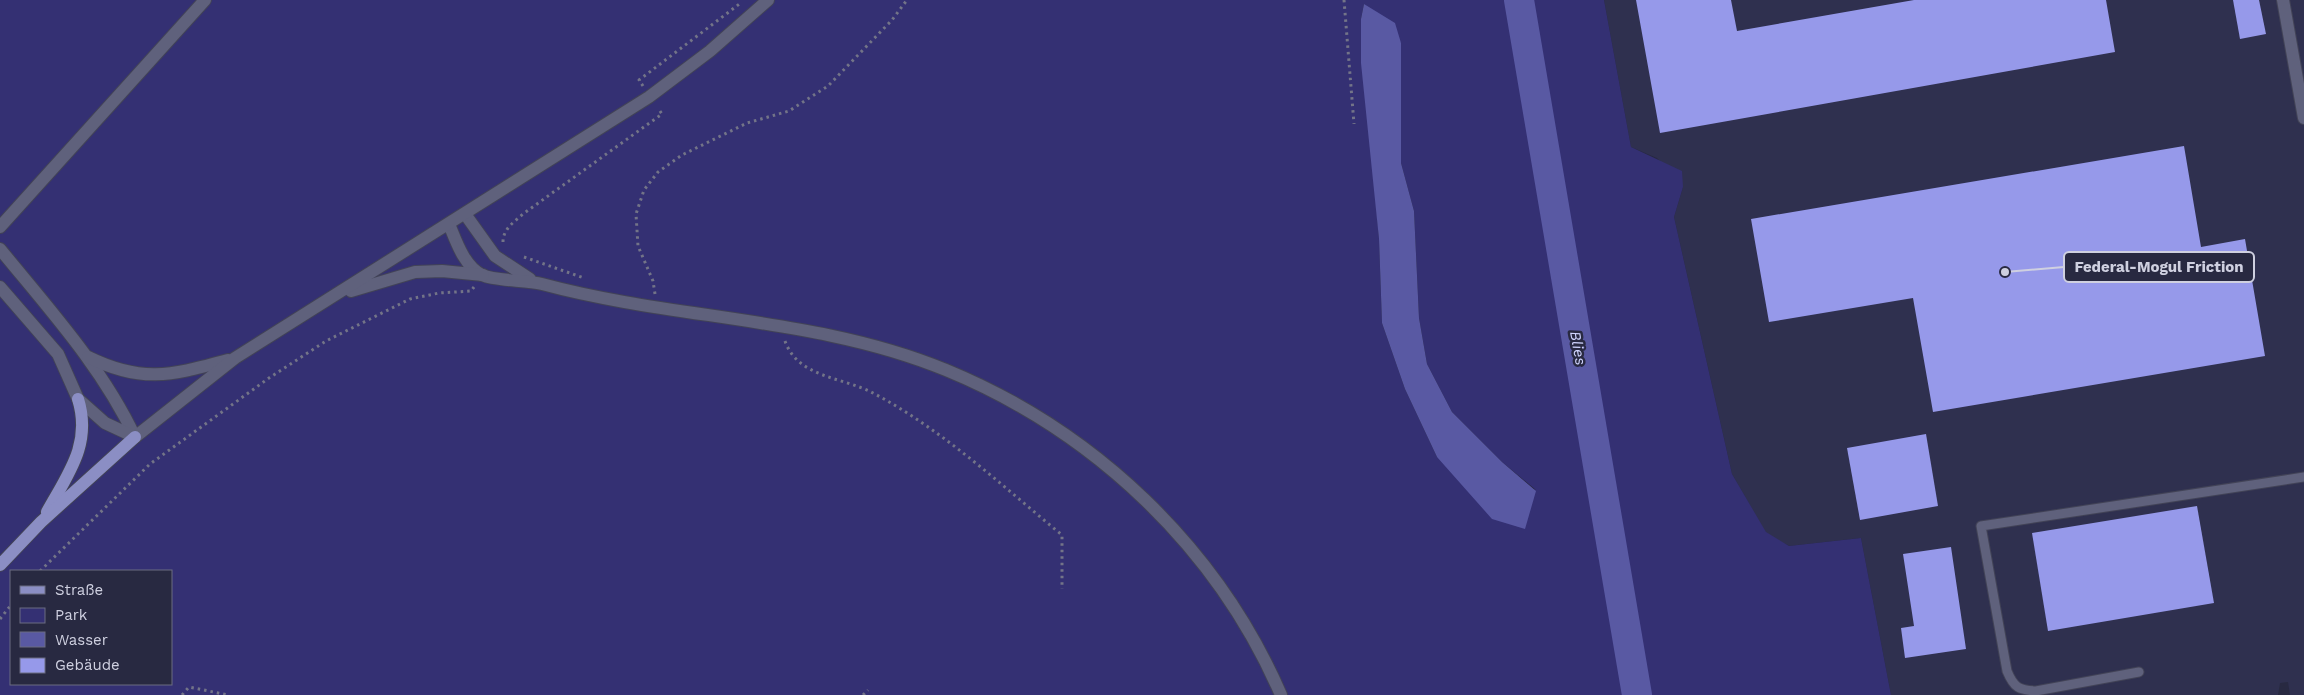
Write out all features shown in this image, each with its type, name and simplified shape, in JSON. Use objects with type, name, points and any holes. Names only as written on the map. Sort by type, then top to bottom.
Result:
[{"type":"main road","points":[[41,522],[73,466],[83,437],[82,413],[78,399]]},
{"type":"main road","points":[[0,565],[41,522],[135,437]]},
{"type":"street","points":[[0,226],[205,0]]},
{"type":"street","points":[[135,437],[235,358],[650,97],[710,51],[768,0]]},
{"type":"street","points":[[2282,0],[2300,75],[2304,118]]},
{"type":"street","points":[[465,214],[495,256],[535,282]]},
{"type":"street","points":[[449,224],[466,259],[483,275]]},
{"type":"street","points":[[0,249],[86,355],[113,394],[135,437]]},
{"type":"street","points":[[336,295],[415,272],[442,271],[483,275],[535,282],[601,298],[655,301],[866,344],[944,369],[1025,408],[1092,452],[1167,520],[1199,558],[1235,609],[1266,662],[1281,695]]},
{"type":"street","points":[[2,293],[40,330],[58,354],[78,399],[105,424],[135,437]]},
{"type":"street","points":[[86,355],[115,369],[147,375],[181,372],[235,358]]},
{"type":"lane","points":[[2139,672],[2036,691],[2020,690],[2012,684],[2007,671],[1981,526],[2304,477]]},
{"type":"path","points":[[655,301],[653,281],[638,246],[636,214],[644,190],[658,172],[682,155],[748,123],[789,110],[828,86],[892,20],[907,0]]},
{"type":"path","points":[[1344,0],[1354,124]]},
{"type":"path","points":[[495,256],[503,243],[508,248]]},
{"type":"path","points":[[521,256],[554,269],[590,279]]},
{"type":"path","points":[[41,570],[150,464],[269,378],[326,341],[382,312],[410,299],[439,293],[471,291],[483,275]]},
{"type":"path","points":[[646,293],[655,301]]},
{"type":"path","points":[[655,301],[663,296]]},
{"type":"path","points":[[784,328],[784,338],[788,349],[794,357],[811,370],[872,392],[928,425],[1062,535],[1062,589]]},
{"type":"path","points":[[0,619],[10,606]]},
{"type":"path","points":[[182,695],[189,686],[228,695]]},
{"type":"path","points":[[863,695],[868,690]]},
{"type":"shaded area","points":[[1604,0],[2304,0],[2304,695],[2290,695],[2288,682],[2280,683],[2278,695],[1891,695],[1861,538],[1789,546],[1766,533],[1732,474],[1674,217],[1683,187],[1657,158],[1631,147]]},
{"type":"green space","points":[[0,0],[1604,0],[1631,147],[1682,171],[1683,187],[1674,217],[1732,474],[1766,532],[1789,546],[1861,538],[1891,695],[0,695]],"holes":[[[1364,4],[1401,43],[1401,163],[1414,211],[1419,318],[1427,364],[1452,412],[1502,462],[1536,490],[1437,457],[1405,389],[1382,323],[1379,239],[1361,19]]]},
{"type":"water","points":[[1364,4],[1395,23],[1401,43],[1401,163],[1414,211],[1419,318],[1427,364],[1452,412],[1502,462],[1536,491],[1525,529],[1492,519],[1437,457],[1405,389],[1382,323],[1379,239],[1361,63],[1361,19]]},
{"type":"building","points":[[1636,0],[1731,0],[1737,31],[1914,0],[2106,0],[2115,52],[1660,133]]},
{"type":"building","points":[[2233,0],[2259,0],[2266,34],[2240,39]]},
{"type":"building","points":[[2184,146],[2201,247],[2245,239],[2265,356],[1933,412],[1913,298],[1769,322],[1751,219]]},
{"type":"building","points":[[1926,434],[1938,506],[1860,520],[1847,448]]},
{"type":"building","points":[[2197,506],[2214,603],[2048,631],[2032,533]]},
{"type":"building","points":[[1951,547],[1966,649],[1905,658],[1901,628],[1914,626],[1903,554]]},
{"type":"waterway","name":"Blies","points":[[1519,0],[1637,695]]},
{"type":"place","name":"Federal-Mogul Friction","points":[[2005,272]]}]
